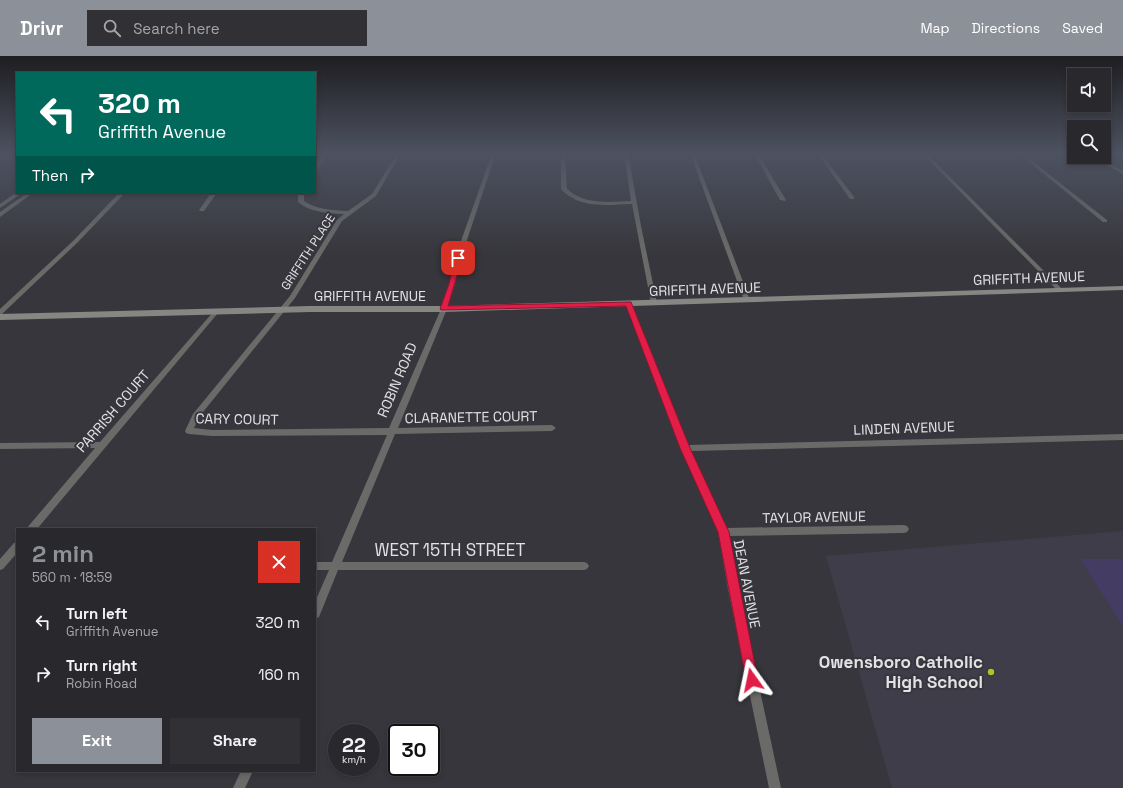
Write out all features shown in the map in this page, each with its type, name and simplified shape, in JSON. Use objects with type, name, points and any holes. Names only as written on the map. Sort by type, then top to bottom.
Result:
[{"type":"street","name":"GRIFFITH PLACE","points":[[282,310],[293,297],[340,220],[374,195],[379,187]]},
{"type":"street","name":"ROBIN ROAD","points":[[316,612],[391,431],[444,309],[458,258],[482,187]]},
{"type":"street","points":[[564,187],[570,195],[582,200],[597,202],[634,202]]},
{"type":"street","points":[[632,187],[654,303]]},
{"type":"street","points":[[705,187],[747,300]]},
{"type":"street","points":[[776,187],[783,200]]},
{"type":"street","points":[[844,187],[852,198]]},
{"type":"street","points":[[958,187],[1060,290]]},
{"type":"street","points":[[1063,187],[1105,221]]},
{"type":"street","points":[[0,206],[18,194]]},
{"type":"street","points":[[0,215],[28,194]]},
{"type":"street","points":[[0,313],[75,242],[121,194]]},
{"type":"street","points":[[202,210],[213,194]]},
{"type":"street","points":[[300,194],[301,202],[309,207],[349,213]]},
{"type":"street","name":"GRIFFITH AVENUE","points":[[0,317],[282,310],[444,309],[1123,288]]},
{"type":"street","name":"DEAN AVENUE","points":[[629,304],[685,448],[723,532],[733,589],[775,788]]},
{"type":"street","name":"CARY COURT","points":[[282,310],[196,416],[189,431],[212,433],[391,431]]},
{"type":"street","name":"PARRISH COURT","points":[[32,528],[216,312]]},
{"type":"street","name":"CLARANETTE COURT","points":[[391,431],[552,428]]},
{"type":"street","name":"LINDEN AVENUE","points":[[685,448],[1123,436]]},
{"type":"street","points":[[0,446],[102,446]]},
{"type":"street","name":"TAYLOR AVENUE","points":[[723,532],[904,529]]},
{"type":"street","points":[[0,566],[16,547]]},
{"type":"street","name":"WEST 15TH STREET","points":[[316,566],[584,566]]},
{"type":"street","points":[[239,788],[247,772]]},
{"type":"shaded area","name":"Owensboro Catholic High School","points":[[1123,531],[1123,788],[892,788],[826,556]]},
{"type":"shaded area","points":[[1080,559],[1123,559],[1123,626]]},
{"type":"place","name":"Owensboro Catholic High School","points":[[991,672]]},
{"type":"route","points":[[458,258],[444,309],[629,304],[685,448],[723,532],[752,680]]}]
